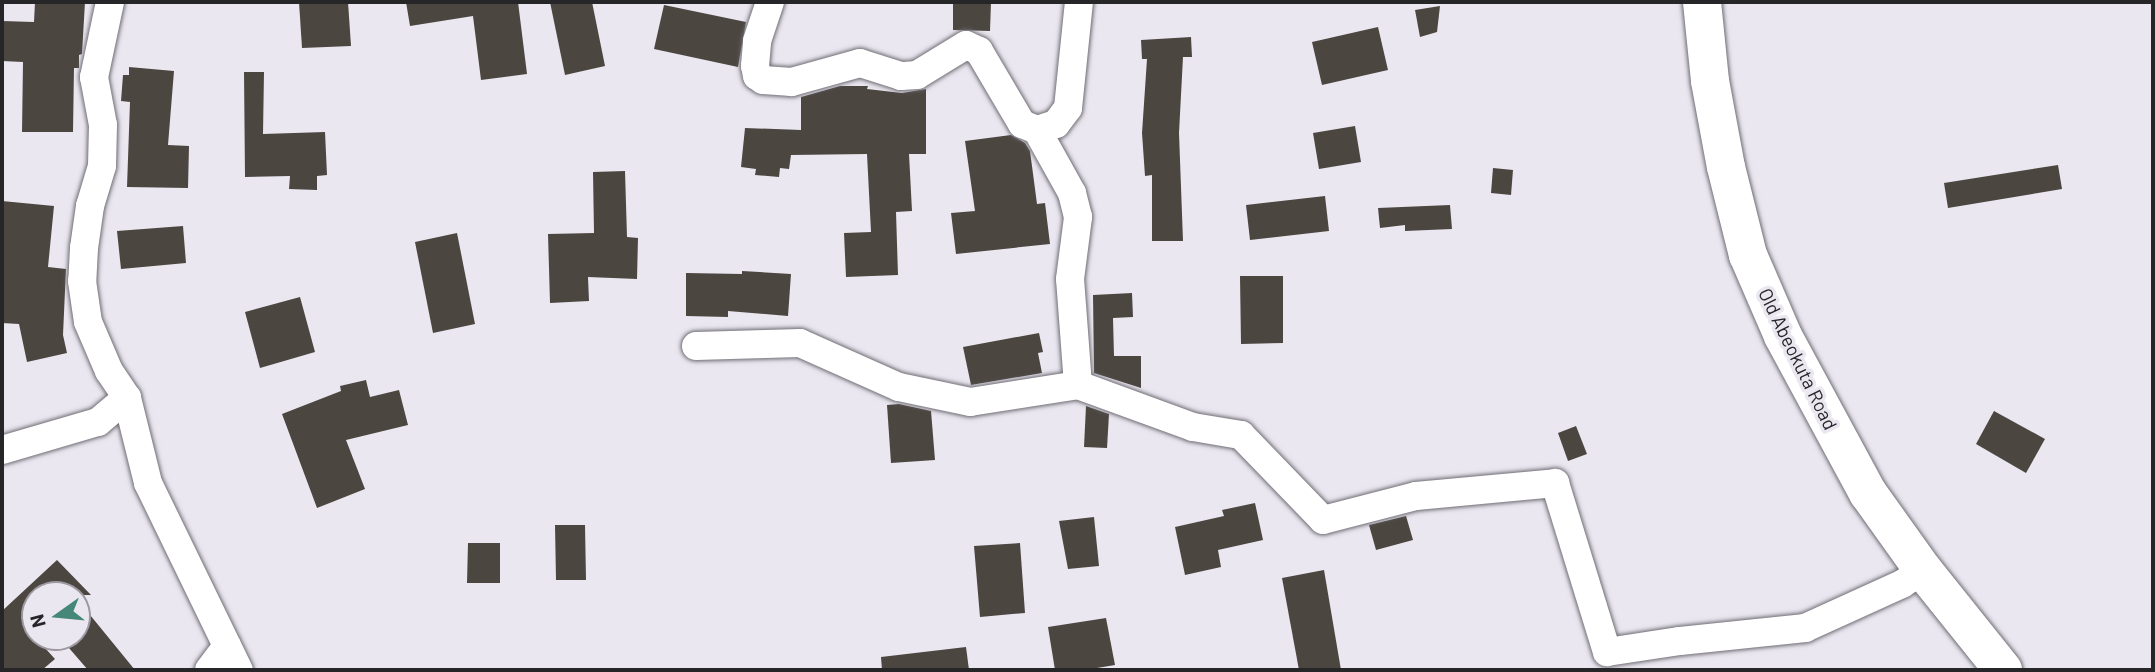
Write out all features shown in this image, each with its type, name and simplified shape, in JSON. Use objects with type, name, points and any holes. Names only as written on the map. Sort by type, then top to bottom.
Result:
[{"type":"highway","name":"Old Abeokuta Road","points":[[1702,2],[1710,81],[1748,255],[1783,336],[1868,493],[1923,570],[2003,670]]},
{"type":"street","points":[[110,2],[94,77],[103,125],[102,166],[90,206],[82,281],[88,322],[109,371],[127,398],[148,483],[233,658],[209,670]]},
{"type":"street","points":[[770,2],[757,41],[755,66],[757,76],[763,80],[792,82],[860,63],[901,76],[917,75],[966,45],[979,51],[1022,124],[1037,130],[1072,192],[1078,217],[1070,279],[1078,385]]},
{"type":"street","points":[[1037,130],[1056,124],[1068,108],[1079,2]]},
{"type":"street","points":[[696,346],[800,343],[899,387],[970,402],[1078,385],[1193,427],[1241,435],[1323,520],[1416,496],[1555,483],[1607,652],[1680,641],[1805,628],[1902,584],[1923,570]]},
{"type":"street","points":[[2,450],[98,422],[127,398]]},
{"type":"building","points":[[35,2],[85,2],[82,54],[79,55],[79,68],[74,68],[73,132],[22,132],[23,62],[2,61],[2,21],[34,22]]},
{"type":"building","points":[[299,2],[348,2],[351,46],[302,48]]},
{"type":"building","points":[[406,2],[518,2],[527,74],[481,80],[473,16],[410,26]]},
{"type":"building","points":[[550,2],[592,2],[605,66],[565,75]]},
{"type":"building","points":[[953,2],[991,2],[990,31],[953,30]]},
{"type":"building","points":[[664,5],[746,22],[738,67],[654,49]]},
{"type":"building","points":[[1440,6],[1437,32],[1420,37],[1415,10]]},
{"type":"building","points":[[1378,27],[1388,70],[1322,85],[1312,42]]},
{"type":"building","points":[[1191,37],[1192,57],[1183,57],[1179,133],[1183,241],[1152,241],[1152,175],[1145,176],[1142,133],[1147,59],[1142,59],[1141,40]]},
{"type":"building","points":[[129,67],[174,71],[168,145],[189,146],[188,188],[127,187],[130,102],[121,101],[123,75],[129,75]]},
{"type":"building","points":[[244,72],[264,72],[263,134],[325,132],[327,175],[317,176],[317,190],[289,189],[290,176],[245,177]]},
{"type":"building","points":[[840,86],[868,86],[867,89],[902,93],[926,89],[926,154],[909,154],[912,211],[896,212],[898,275],[846,277],[844,233],[871,232],[867,154],[791,155],[789,169],[780,168],[779,177],[755,175],[756,169],[741,167],[745,128],[801,130],[801,97]]},
{"type":"building","points":[[1355,126],[1361,162],[1319,169],[1313,133]]},
{"type":"building","points":[[1011,135],[1025,143],[1030,151],[1037,204],[1045,203],[1050,244],[956,254],[951,213],[975,211],[965,141]]},
{"type":"building","points":[[2058,165],[2062,189],[1948,208],[1944,183]]},
{"type":"building","points":[[1493,168],[1513,170],[1511,195],[1491,193]]},
{"type":"building","points":[[625,171],[627,237],[638,238],[637,279],[588,277],[589,301],[550,303],[548,234],[594,233],[593,172]]},
{"type":"building","points":[[1325,196],[1329,231],[1250,240],[1246,205]]},
{"type":"building","points":[[2,201],[54,206],[48,267],[66,269],[63,335],[67,353],[27,362],[19,324],[2,323]]},
{"type":"building","points":[[1450,205],[1452,229],[1405,231],[1405,225],[1380,228],[1378,208]]},
{"type":"building","points":[[183,226],[186,263],[121,269],[117,231]]},
{"type":"building","points":[[457,233],[475,324],[433,333],[415,242]]},
{"type":"building","points":[[742,271],[791,274],[788,316],[728,311],[728,317],[686,316],[686,273],[742,274]]},
{"type":"building","points":[[1240,276],[1283,276],[1283,343],[1241,344]]},
{"type":"building","points":[[1132,293],[1133,317],[1113,318],[1114,356],[1141,356],[1141,388],[1094,373],[1093,295]]},
{"type":"building","points":[[300,297],[315,352],[260,368],[245,312]]},
{"type":"building","points":[[1039,333],[1043,352],[1038,353],[1042,373],[971,385],[963,347]]},
{"type":"building","points":[[366,380],[370,397],[399,390],[408,425],[346,440],[365,489],[317,508],[282,414],[341,391],[340,386]]},
{"type":"building","points":[[899,404],[931,411],[935,460],[891,463],[887,405]]},
{"type":"building","points":[[1086,406],[1109,414],[1107,448],[1084,447]]},
{"type":"building","points":[[1994,411],[2045,439],[2026,473],[1976,444]]},
{"type":"building","points":[[1576,426],[1587,454],[1568,461],[1558,433]]},
{"type":"building","points":[[1255,503],[1263,540],[1218,550],[1221,567],[1185,575],[1175,527],[1224,516],[1222,510]]},
{"type":"building","points":[[1406,516],[1413,540],[1376,550],[1369,525]]},
{"type":"building","points":[[1094,517],[1099,566],[1068,569],[1059,521]]},
{"type":"building","points":[[555,525],[585,525],[586,580],[556,580]]},
{"type":"building","points":[[468,543],[500,543],[500,583],[467,583]]},
{"type":"building","points":[[1020,543],[1025,613],[980,617],[974,546]]},
{"type":"building","points":[[57,560],[77,581],[34,581]]},
{"type":"building","points":[[1324,570],[1341,670],[1299,670],[1282,578]]},
{"type":"building","points":[[21,593],[21,651],[48,651],[55,659],[42,670],[2,670],[2,611]]},
{"type":"building","points":[[91,616],[135,670],[88,670],[72,651],[91,651]]},
{"type":"building","points":[[1106,618],[1115,665],[1085,670],[1055,670],[1048,627]]},
{"type":"building","points":[[966,647],[969,670],[882,670],[881,657]]}]
